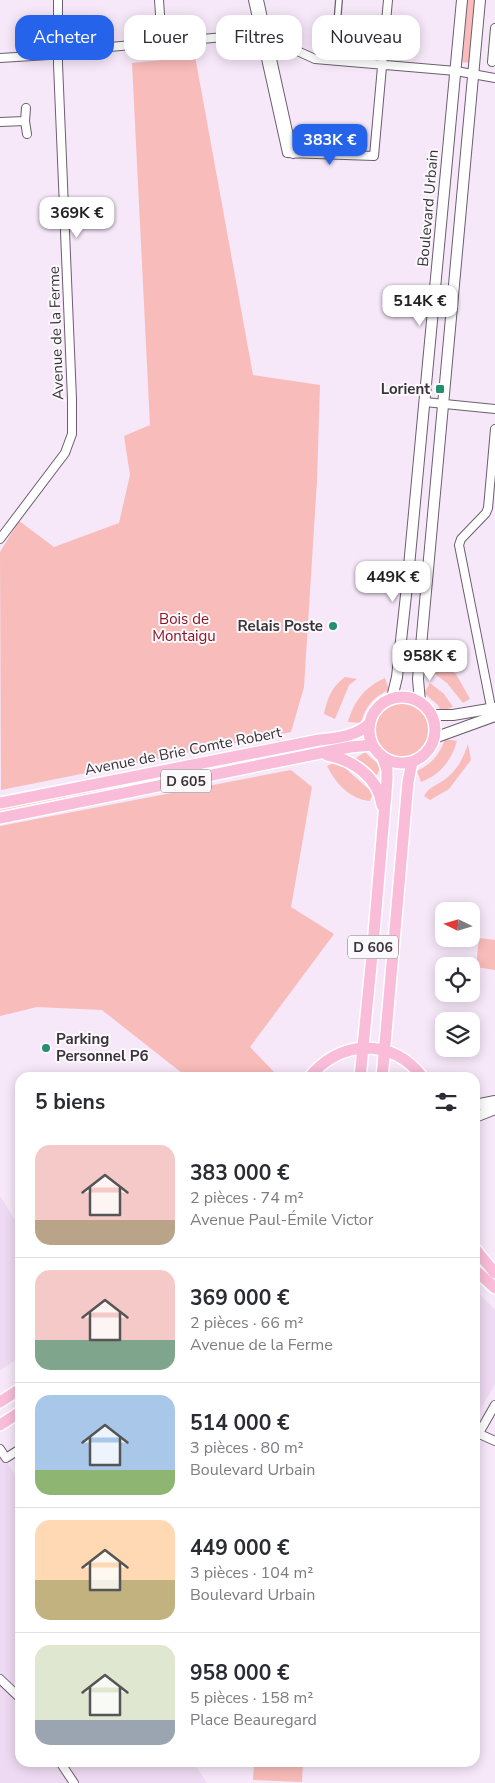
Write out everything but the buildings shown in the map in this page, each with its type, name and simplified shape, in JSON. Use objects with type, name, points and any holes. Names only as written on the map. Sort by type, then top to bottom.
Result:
[{"type":"main road","points":[[420,702],[418,679],[443,403],[462,75],[462,0]]},
{"type":"main road","points":[[462,75],[480,0]]},
{"type":"main road","name":"Boulevard Urbain","points":[[392,698],[397,677],[425,402],[462,75]]},
{"type":"main road","points":[[392,698],[406,698],[420,702],[431,715],[435,726],[434,738],[430,747],[424,755],[404,764],[383,758],[372,745],[369,735],[369,724],[377,708],[392,698]]},
{"type":"main road","points":[[431,715],[494,712]]},
{"type":"main road","points":[[434,738],[494,712]]},
{"type":"main road","name":"Avenue de Brie Comte Robert","points":[[0,803],[349,735],[369,724]]},
{"type":"main road","name":"Avenue de Brie Comte Robert","points":[[0,818],[350,747],[372,745]]},
{"type":"main road","points":[[323,754],[351,762],[372,781],[378,790],[384,816]]},
{"type":"main road","name":"D 606","points":[[361,1072],[388,780],[383,758]]},
{"type":"main road","name":"D 606","points":[[383,1072],[407,789],[412,762]]},
{"type":"main road","points":[[314,1072],[321,1064],[336,1054],[352,1049],[369,1048],[387,1051],[402,1058],[418,1072]]},
{"type":"main road","points":[[480,1104],[495,1100]]},
{"type":"main road","points":[[480,1114],[495,1109]]},
{"type":"main road","points":[[480,1255],[495,1273]]},
{"type":"main road","points":[[480,1274],[495,1288]]},
{"type":"main road","points":[[0,1402],[15,1392]]},
{"type":"main road","points":[[0,1425],[15,1415]]},
{"type":"street","name":"Avenue de la Ferme","points":[[58,0],[58,15]]},
{"type":"street","points":[[159,0],[160,15]]},
{"type":"street","points":[[253,0],[258,15]]},
{"type":"street","points":[[259,0],[261,15]]},
{"type":"street","points":[[334,61],[339,0]]},
{"type":"street","points":[[269,60],[290,154],[374,156],[384,65],[388,0]]},
{"type":"street","points":[[492,62],[495,28]]},
{"type":"street","points":[[302,53],[315,59],[495,78]]},
{"type":"street","points":[[0,58],[15,57]]},
{"type":"street","name":"Avenue de la Ferme","points":[[0,539],[65,453],[72,434],[58,60]]},
{"type":"street","points":[[26,108],[25,122],[27,134]]},
{"type":"street","points":[[0,122],[25,122]]},
{"type":"street","points":[[425,402],[495,409]]},
{"type":"street","points":[[494,712],[459,545],[461,539],[486,513],[492,503],[495,429]]},
{"type":"street","points":[[0,796],[22,798]]},
{"type":"street","points":[[480,1428],[495,1405]]},
{"type":"street","points":[[480,1434],[495,1441]]},
{"type":"street","points":[[0,1449],[6,1458],[15,1452]]},
{"type":"street","points":[[0,1679],[15,1693]]},
{"type":"street","points":[[63,1767],[74,1783]]},
{"type":"shaded area","points":[[0,1196],[15,1220],[15,1360],[0,1370]]},
{"type":"shaded area","points":[[480,1294],[495,1310],[495,1384],[480,1410]]},
{"type":"shaded area","points":[[0,1451],[15,1475],[15,1767],[197,1767],[207,1783],[0,1783]]},
{"type":"green space","points":[[467,0],[476,0],[470,63],[462,62]]},
{"type":"green space","name":"Bois de Montaigu","points":[[162,60],[196,60],[253,375],[320,385],[317,480],[304,687],[291,732],[1,790],[0,552],[19,521],[54,547],[119,523],[130,475],[124,436],[150,425],[132,63]]},
{"type":"green space","points":[[429,656],[456,674],[470,699],[463,703],[447,683],[423,665]]},
{"type":"green space","points":[[345,677],[357,679],[349,685],[335,719],[324,714],[331,693],[336,685]]},
{"type":"green space","points":[[385,678],[389,690],[379,695],[371,703],[361,723],[348,722],[353,708],[366,690]]},
{"type":"green space","points":[[430,683],[444,694],[453,707],[441,711],[438,705],[424,693]]},
{"type":"green space","points":[[398,702],[408,702],[423,710],[429,719],[431,730],[429,741],[423,750],[408,758],[398,758],[387,753],[380,746],[375,735],[375,725],[380,714],[387,707]]},
{"type":"green space","points":[[348,738],[349,745],[0,815],[0,808]]},
{"type":"green space","points":[[445,739],[457,741],[452,755],[439,771],[421,782],[417,771],[435,758]]},
{"type":"green space","points":[[468,744],[471,760],[449,789],[430,800],[424,796],[429,789],[446,779],[456,769]]},
{"type":"green space","points":[[365,752],[381,767],[375,778],[355,759]]},
{"type":"green space","points":[[340,760],[345,768],[373,793],[370,801],[350,794],[335,779],[327,766]]},
{"type":"green space","points":[[291,770],[312,787],[291,907],[334,934],[250,1047],[274,1072],[181,1072],[102,1010],[37,1007],[0,1016],[0,826]]},
{"type":"green space","points":[[480,938],[495,940],[495,970],[480,968],[480,957],[477,957],[478,948],[480,948]]},
{"type":"green space","points":[[254,1767],[303,1767],[302,1782],[253,1780]]},
{"type":"place","name":"Lorient","points":[[440,389]]},
{"type":"place","name":"Relais Poste","points":[[333,626]]},
{"type":"place","name":"Parking Personnel P6","points":[[46,1048]]}]
